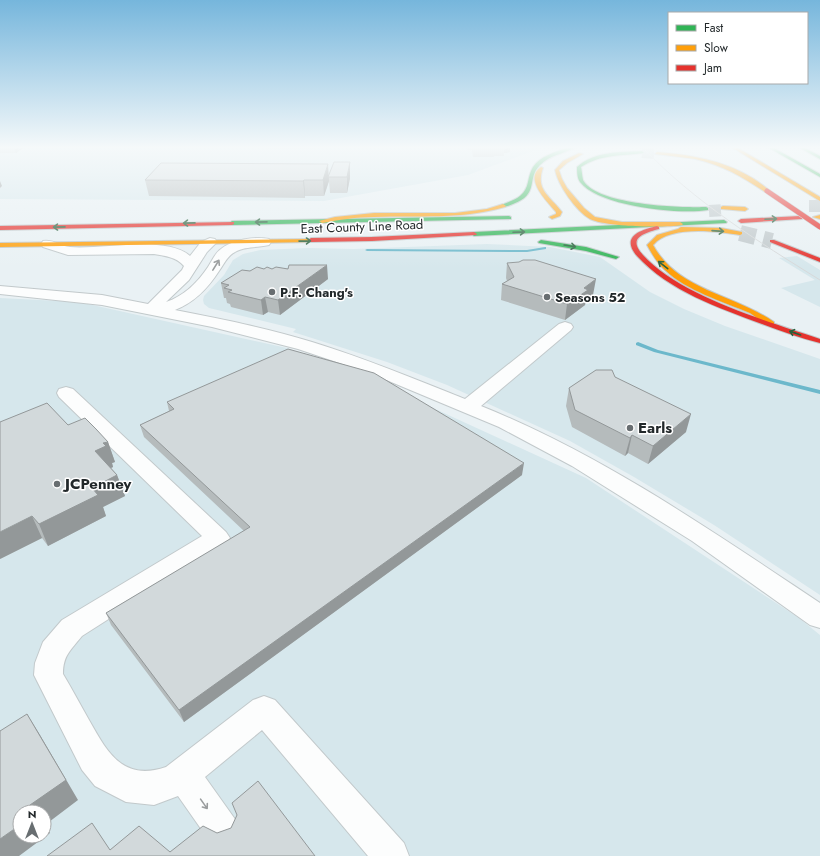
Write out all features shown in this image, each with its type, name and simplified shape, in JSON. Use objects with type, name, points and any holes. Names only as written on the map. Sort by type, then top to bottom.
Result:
[{"type":"main road","points":[[322,221],[356,216],[469,212],[502,207],[520,199],[527,193],[528,188]]},
{"type":"main road","points":[[539,188],[559,212],[558,215],[548,217],[626,214]]},
{"type":"main road","points":[[548,188],[572,216],[590,229],[598,241],[625,264]]},
{"type":"main road","points":[[564,188],[589,216],[598,220],[614,223],[681,224]]},
{"type":"main road","points":[[590,188],[623,201],[660,208],[707,210],[641,214]]},
{"type":"main road","points":[[761,188],[820,226]]},
{"type":"main road","points":[[802,188],[820,199]]},
{"type":"main road","points":[[724,209],[749,209]]},
{"type":"main road","name":"East County Line Road","points":[[0,228],[520,218]]},
{"type":"main road","points":[[741,221],[800,218]]},
{"type":"main road","points":[[210,242],[225,235],[241,232],[446,226],[497,219]]},
{"type":"main road","name":"East County Line Road","points":[[0,245],[322,240],[724,222]]},
{"type":"main road","points":[[681,224],[644,231],[634,239],[634,248],[640,258],[666,278],[730,310],[820,341]]},
{"type":"main road","points":[[634,227],[740,233]]},
{"type":"main road","points":[[696,230],[679,231],[664,234],[655,238],[650,246],[650,251],[659,262],[679,277],[715,296],[753,312],[771,324]]},
{"type":"main road","points":[[322,240],[358,245],[528,241],[586,249],[616,257]]},
{"type":"main road","points":[[772,240],[800,250],[820,260]]},
{"type":"main road","points":[[741,324],[820,351]]},
{"type":"street","points":[[157,310],[173,306],[192,295],[209,276],[227,250],[239,244],[280,241]]},
{"type":"street","points":[[157,310],[155,305],[188,271],[201,250],[210,242]]},
{"type":"street","points":[[48,244],[67,251],[165,250],[187,260],[188,271]]},
{"type":"street","points":[[102,300],[153,295],[164,290],[188,271]]},
{"type":"street","points":[[0,290],[102,300],[157,310],[213,322],[304,346],[378,370],[534,436],[579,461],[700,536],[820,617]]},
{"type":"street","points":[[192,295],[193,302],[197,310],[213,322]]},
{"type":"street","points":[[468,407],[565,327]]},
{"type":"street","points":[[66,393],[218,538],[72,628],[53,651],[49,663],[49,675],[93,759],[107,774],[126,784],[154,788],[176,780],[264,710],[390,856]]},
{"type":"street","points":[[183,774],[225,834]]},
{"type":"shaded area","points":[[0,188],[396,188],[324,201],[0,199]]},
{"type":"shaded area","points":[[487,244],[550,247],[600,257],[650,292],[684,309],[725,326],[820,359],[820,595],[714,525],[570,441],[447,385],[387,362],[293,332],[296,329],[209,308],[204,304],[203,300],[204,296],[224,275],[233,260],[243,254],[260,250],[308,248],[354,249]]},
{"type":"shaded area","points":[[797,256],[820,270],[820,307],[781,288],[815,280],[779,258]]},
{"type":"shaded area","points":[[0,298],[79,302],[287,348],[398,392],[586,478],[799,618],[820,635],[820,856],[0,856]]},
{"type":"building","points":[[523,260],[535,260],[596,279],[584,288],[588,290],[567,304],[502,284],[514,277],[507,263],[519,262]]},
{"type":"building","points":[[289,265],[327,265],[278,300],[265,297],[261,300],[228,292],[232,290],[224,288],[229,285],[221,283],[242,270],[250,271],[257,267],[264,269],[267,267],[272,269],[276,267],[288,269]]},
{"type":"building","points":[[288,349],[374,373],[524,463],[179,710],[106,613],[250,527],[140,425],[174,409],[167,402]]},
{"type":"building","points":[[596,370],[612,370],[615,377],[691,414],[653,446],[632,435],[630,438],[575,410],[569,388]]},
{"type":"building","name":"JCPenney","points":[[47,403],[68,425],[85,418],[96,429],[108,442],[103,443],[106,446],[95,451],[117,475],[92,488],[98,495],[39,524],[32,516],[0,532],[0,422]]},
{"type":"building","points":[[27,714],[66,780],[31,804],[12,804],[12,831],[0,839],[0,731]]},
{"type":"building","points":[[258,781],[315,856],[47,856],[92,823],[110,850],[139,826],[170,852],[203,826],[217,833],[231,828],[237,815],[232,803]]},
{"type":"waterway","points":[[367,250],[527,251],[545,248]]},
{"type":"waterway","points":[[638,344],[656,351],[820,392]]},
{"type":"tunnel","points":[[809,206],[820,206]]},
{"type":"tunnel","points":[[709,211],[726,210]]},
{"type":"tunnel","points":[[740,233],[772,241]]},
{"type":"tram line","points":[[686,188],[727,220],[820,280]]},
{"type":"traffic: fast","points":[[503,206],[523,197],[529,188]]},
{"type":"traffic: fast","points":[[589,188],[592,191],[609,198],[630,203],[653,207],[706,209]]},
{"type":"traffic: fast","points":[[232,223],[509,218]]},
{"type":"traffic: fast","points":[[474,234],[724,222]]},
{"type":"traffic: fast","points":[[541,242],[586,249],[616,257]]},
{"type":"traffic: slow","points":[[540,188],[559,212],[558,215],[552,217]]},
{"type":"traffic: slow","points":[[564,188],[582,209],[593,218],[601,221],[648,224],[680,224]]},
{"type":"traffic: slow","points":[[762,188],[767,191]]},
{"type":"traffic: slow","points":[[802,188],[820,199]]},
{"type":"traffic: slow","points":[[322,221],[374,215],[455,215],[503,206]]},
{"type":"traffic: slow","points":[[723,208],[745,209]]},
{"type":"traffic: slow","points":[[681,229],[721,230],[740,233]]},
{"type":"traffic: slow","points":[[696,230],[670,232],[659,236],[650,245],[657,258],[667,269],[679,278],[708,293],[753,312],[771,324]]},
{"type":"traffic: slow","points":[[0,245],[311,240]]},
{"type":"traffic: jam","points":[[767,191],[820,227]]},
{"type":"traffic: jam","points":[[741,221],[800,218]]},
{"type":"traffic: jam","points":[[0,228],[232,223]]},
{"type":"traffic: jam","points":[[657,228],[642,232],[635,237],[633,241],[634,246],[636,251],[649,266],[669,280],[720,305],[820,341]]},
{"type":"traffic: jam","points":[[311,240],[372,239],[474,234]]},
{"type":"traffic: jam","points":[[772,241],[820,260]]},
{"type":"place","name":"P.F. Chang's","points":[[272,292]]},
{"type":"place","name":"Seasons 52","points":[[547,297]]},
{"type":"place","name":"Earls","points":[[630,428]]},
{"type":"place","name":"JCPenney","points":[[57,484]]}]
